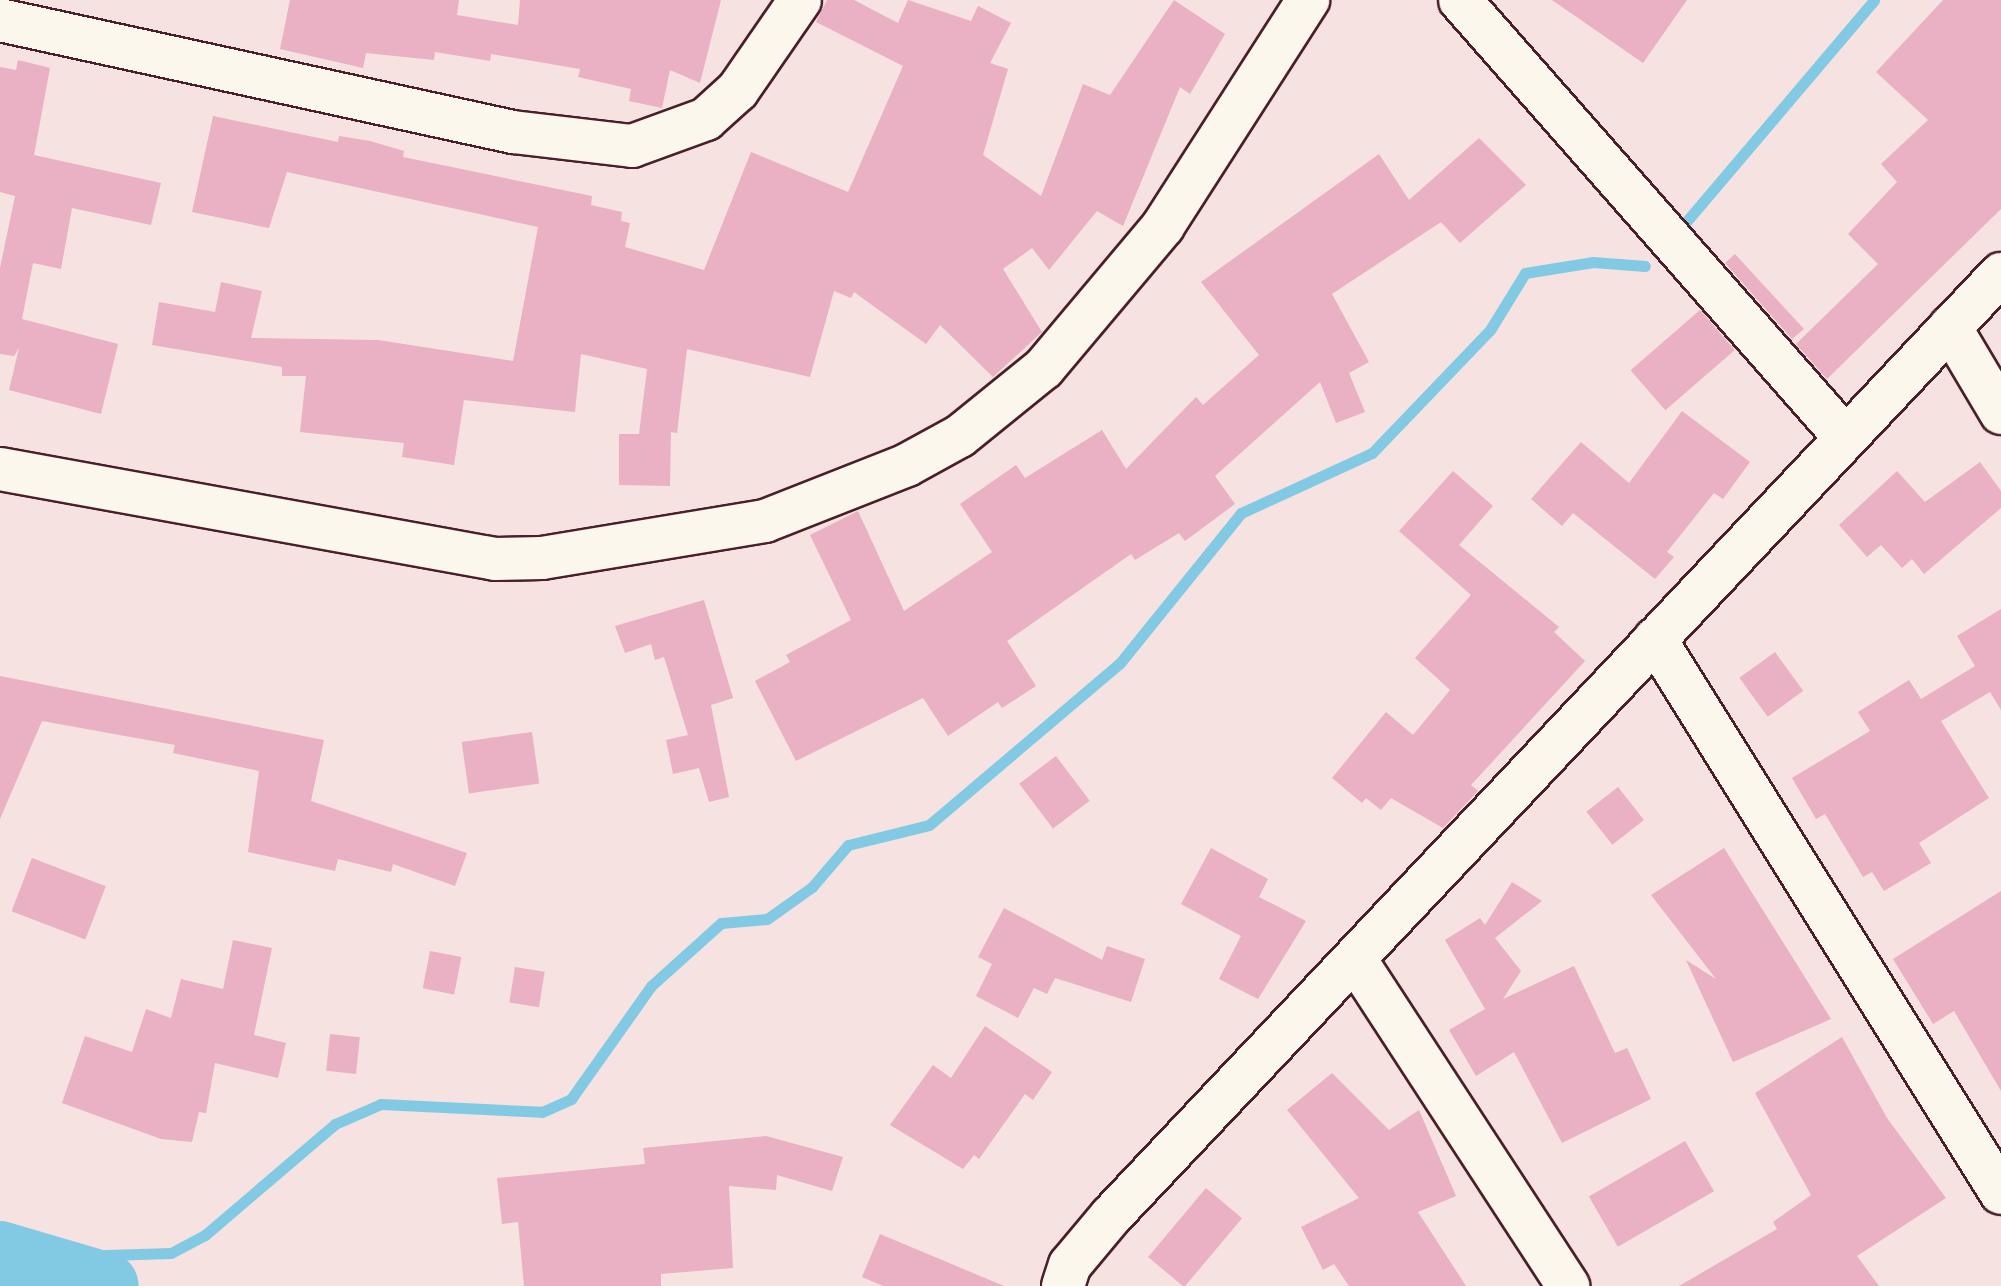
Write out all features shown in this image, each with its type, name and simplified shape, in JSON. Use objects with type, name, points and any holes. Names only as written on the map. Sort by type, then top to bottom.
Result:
[{"type":"street","points":[[0,20],[513,132],[632,146],[706,119],[738,90],[800,0]]},
{"type":"street","points":[[0,469],[494,559],[542,558],[765,521],[907,465],[960,436],[1044,368],[1163,226],[1308,0]]},
{"type":"street","points":[[1460,0],[1843,435]]},
{"type":"street","points":[[1063,1286],[1070,1265],[1111,1216],[1357,962],[1843,435],[2001,274]]},
{"type":"street","points":[[1950,327],[2001,413]]},
{"type":"street","points":[[1654,639],[2001,1193]]},
{"type":"street","points":[[1357,962],[1568,1286]]},
{"type":"building","points":[[290,0],[459,0],[457,15],[518,25],[520,0],[721,0],[700,83],[670,70],[662,108],[629,101],[631,89],[578,77],[580,69],[491,54],[490,61],[435,52],[434,60],[366,53],[363,68],[280,49]]},
{"type":"building","points":[[827,0],[854,0],[898,23],[908,0],[971,21],[978,6],[1011,23],[990,63],[1008,69],[983,155],[1041,196],[1083,84],[1110,95],[1174,0],[1225,34],[1190,94],[1180,87],[1123,226],[1097,211],[1049,270],[1032,248],[1003,269],[1042,332],[993,377],[940,325],[926,344],[854,292],[851,298],[834,291],[810,377],[687,349],[677,433],[671,432],[670,486],[619,485],[619,434],[639,434],[647,369],[581,354],[575,412],[464,400],[454,465],[402,457],[404,443],[300,432],[306,376],[282,376],[282,367],[152,345],[159,302],[215,312],[221,282],[262,291],[251,338],[378,340],[513,361],[538,227],[287,172],[269,228],[192,212],[213,116],[338,142],[339,136],[370,141],[404,151],[403,157],[592,196],[591,205],[622,212],[621,221],[630,223],[625,247],[704,270],[751,152],[848,192],[903,66],[816,22]]},
{"type":"building","points":[[1552,0],[1687,0],[1643,63]]},
{"type":"building","points":[[1943,0],[2001,0],[2001,209],[1827,379],[1796,344],[1878,264],[1848,234],[1897,182],[1881,164],[1928,120],[1876,72]]},
{"type":"building","points":[[18,60],[50,68],[34,155],[161,183],[151,225],[72,208],[61,269],[33,263],[22,319],[118,344],[101,414],[9,390],[19,348],[14,356],[0,354],[0,268],[15,196],[0,192],[0,67],[16,70]]},
{"type":"building","points":[[1479,138],[1526,185],[1460,243],[1441,222],[1332,294],[1369,362],[1349,373],[1365,412],[1336,423],[1320,382],[1215,476],[1235,504],[1185,541],[1179,533],[1135,560],[1131,554],[1007,641],[1036,686],[1002,708],[998,702],[948,736],[923,698],[796,761],[755,681],[790,662],[786,655],[851,620],[810,535],[858,511],[904,611],[992,552],[960,504],[1016,465],[1025,478],[1102,430],[1126,469],[1196,397],[1203,405],[1259,355],[1201,282],[1379,154],[1409,200]]},
{"type":"building","points":[[1735,254],[1804,329],[1792,339],[1725,263]]},
{"type":"building","points":[[1700,310],[1735,350],[1665,410],[1631,370]]},
{"type":"building","points":[[1682,411],[1750,462],[1723,499],[1714,493],[1667,552],[1674,557],[1655,579],[1573,513],[1562,526],[1531,499],[1581,442],[1629,483]]},
{"type":"building","points":[[1980,462],[2001,491],[2001,508],[1924,574],[1912,559],[1902,568],[1881,545],[1867,557],[1839,525],[1897,471],[1925,502]]},
{"type":"building","points":[[1453,471],[1493,506],[1459,545],[1559,627],[1554,632],[1585,661],[1471,785],[1478,791],[1443,828],[1391,798],[1381,810],[1366,798],[1362,803],[1332,778],[1386,712],[1413,735],[1450,690],[1415,658],[1471,595],[1399,531]]},
{"type":"building","points":[[704,600],[733,698],[711,705],[729,797],[709,802],[699,768],[673,774],[666,740],[688,735],[664,657],[655,660],[651,644],[625,653],[615,626]]},
{"type":"building","points":[[2001,609],[2001,710],[1990,692],[1941,721],[1989,798],[1919,843],[1931,863],[1884,891],[1872,872],[1863,877],[1825,814],[1816,819],[1792,778],[1870,731],[1858,712],[1909,680],[1921,699],[1975,666],[1957,636]]},
{"type":"building","points":[[1775,652],[1803,691],[1768,717],[1739,678]]},
{"type":"building","points":[[0,676],[324,740],[311,801],[467,853],[455,886],[393,864],[391,872],[338,859],[335,871],[248,852],[259,771],[173,753],[175,745],[42,721],[0,819]]},
{"type":"building","points":[[532,732],[539,783],[469,793],[462,742]]},
{"type":"building","points":[[1056,756],[1090,801],[1053,828],[1019,784]]},
{"type":"building","points":[[1618,787],[1644,820],[1612,845],[1586,812]]},
{"type":"building","points":[[1211,848],[1268,879],[1259,897],[1306,921],[1258,999],[1219,979],[1241,936],[1181,904]]},
{"type":"building","points":[[1724,848],[1831,1019],[1733,1062],[1686,960],[1716,979],[1651,895]]},
{"type":"building","points":[[32,858],[106,886],[85,940],[12,911]]},
{"type":"building","points":[[1512,882],[1542,901],[1495,938],[1521,971],[1503,999],[1574,966],[1615,1053],[1627,1048],[1651,1099],[1562,1143],[1514,1052],[1476,1076],[1449,1030],[1485,1009],[1445,940],[1480,918],[1485,925]]},
{"type":"building","points":[[2001,891],[2001,1091],[1954,1011],[1933,1024],[1893,959]]},
{"type":"building","points":[[1004,908],[1102,960],[1107,946],[1145,959],[1131,1002],[1055,978],[1047,994],[1034,988],[1018,1018],[976,996],[992,964],[978,957]]},
{"type":"building","points":[[233,940],[272,948],[254,1035],[286,1043],[278,1078],[215,1063],[206,1113],[199,1112],[192,1142],[161,1139],[62,1103],[85,1036],[132,1052],[146,1009],[171,1018],[181,979],[223,989]]},
{"type":"building","points":[[430,951],[461,957],[454,994],[423,988]]},
{"type":"building","points":[[515,967],[545,972],[539,1007],[509,1003]]},
{"type":"building","points":[[985,1026],[1052,1072],[1033,1100],[1025,1094],[979,1159],[974,1155],[963,1169],[890,1125],[933,1065],[951,1078]]},
{"type":"building","points":[[330,1034],[360,1037],[356,1074],[326,1071]]},
{"type":"building","points":[[1842,1037],[1887,1118],[1946,1198],[1857,1256],[1879,1286],[1679,1286],[1777,1229],[1773,1222],[1811,1195],[1755,1093]]},
{"type":"building","points":[[1332,1073],[1389,1130],[1419,1110],[1456,1196],[1418,1212],[1466,1286],[1349,1286],[1334,1264],[1323,1270],[1301,1227],[1359,1198],[1287,1110]]},
{"type":"building","points":[[766,1136],[843,1157],[832,1191],[777,1175],[776,1190],[729,1186],[733,1268],[661,1274],[661,1286],[524,1286],[518,1222],[502,1224],[497,1178],[645,1164],[643,1148]]},
{"type":"building","points":[[1685,1141],[1714,1191],[1618,1247],[1589,1196]]},
{"type":"building","points":[[1206,1188],[1242,1218],[1185,1286],[1148,1257]]},
{"type":"building","points":[[880,1234],[1004,1286],[883,1286],[862,1277]]},
{"type":"waterway","points":[[1680,229],[1874,0]]},
{"type":"waterway","points":[[11,1258],[171,1253],[205,1235],[335,1124],[381,1104],[542,1112],[571,1099],[651,986],[721,923],[767,919],[812,887],[848,845],[929,825],[1120,663],[1241,513],[1372,453],[1490,330],[1525,273],[1593,262],[1645,266]]},
{"type":"waterway","points":[[0,1255],[105,1286]]}]
